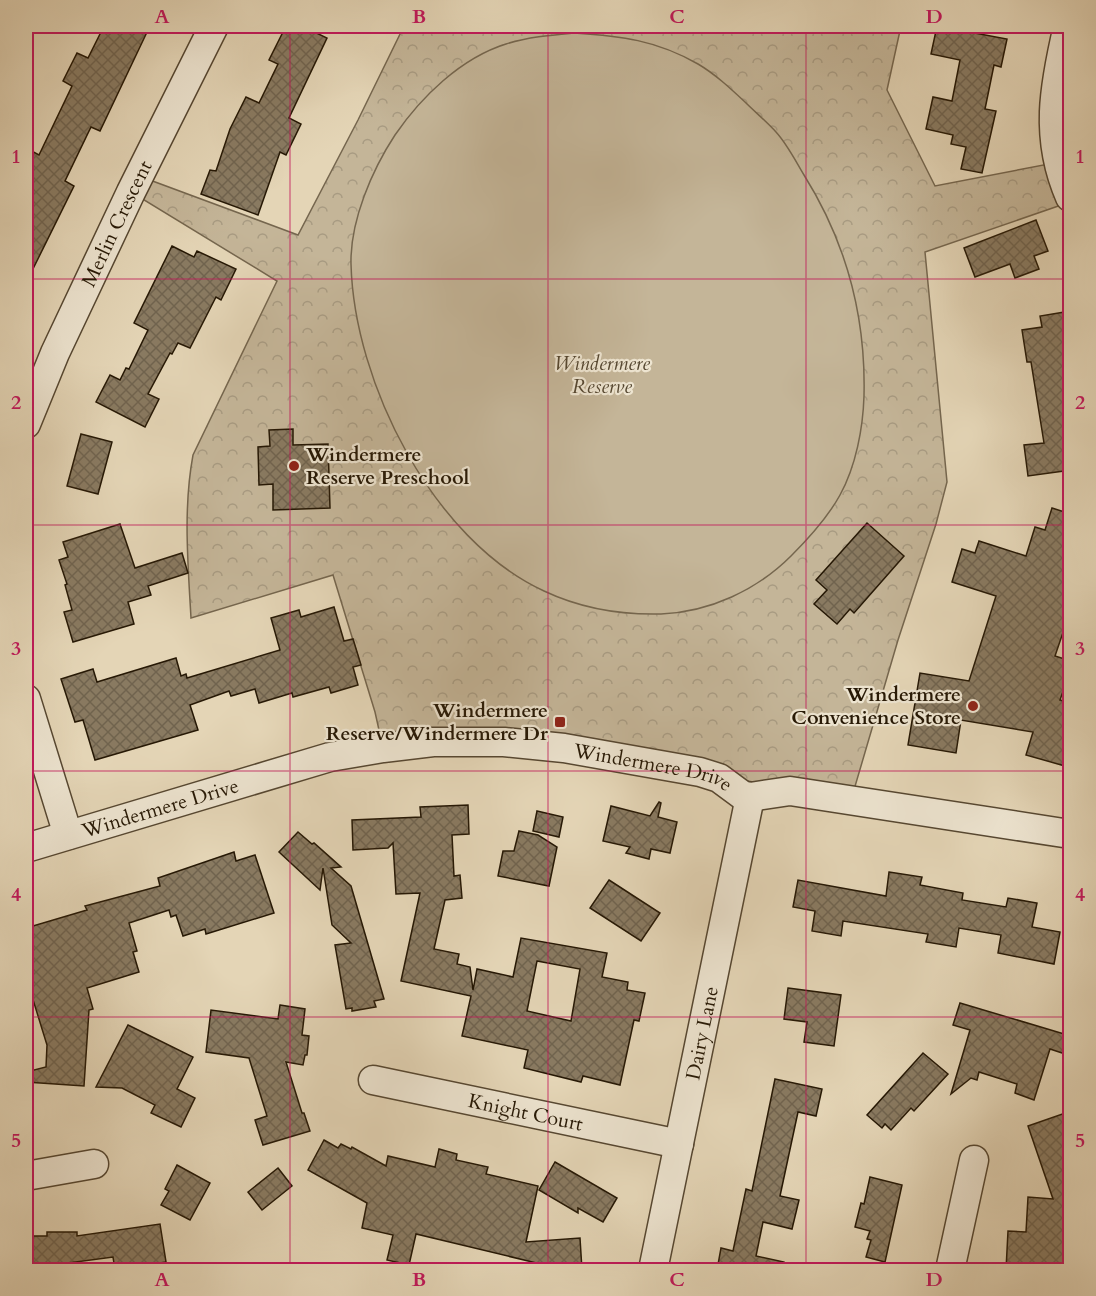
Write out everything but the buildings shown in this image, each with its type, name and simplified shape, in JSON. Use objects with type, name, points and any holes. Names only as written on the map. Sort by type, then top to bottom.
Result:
[{"type":"street","name":"Merlin Crescent","points":[[26,424],[59,344],[130,192],[213,26]]},
{"type":"street","points":[[1068,26],[1054,92],[1053,132],[1063,180],[1071,197]]},
{"type":"street","points":[[26,699],[68,835]]},
{"type":"street","name":"Windermere Drive","points":[[26,848],[330,757],[434,742],[470,741],[535,745],[641,761],[710,775],[719,778],[742,795],[750,797],[758,798],[780,791],[796,792],[1071,834]]},
{"type":"street","name":"Dairy Lane","points":[[653,1270],[750,797]]},
{"type":"street","name":"Knight Court","points":[[373,1080],[679,1144]]},
{"type":"street","points":[[950,1270],[974,1160]]},
{"type":"street","points":[[26,1176],[94,1164]]},
{"type":"green space","name":"Windermere Reserve","points":[[404,26],[901,26],[887,90],[935,186],[1059,162],[1070,202],[925,252],[947,482],[851,800],[618,757],[383,748],[375,712],[333,575],[191,618],[187,516],[193,455],[277,281],[131,192],[139,176],[298,235]]},
{"type":"green space","points":[[574,33],[653,44],[683,56],[716,77],[768,124],[791,152],[819,200],[842,253],[857,309],[864,366],[864,396],[860,434],[846,484],[818,527],[778,568],[748,589],[715,604],[697,609],[661,614],[631,613],[572,602],[544,591],[504,567],[467,535],[435,496],[407,453],[384,406],[367,358],[356,310],[351,264],[358,214],[378,164],[405,121],[443,80],[489,50],[523,40]]},
{"type":"place","name":"Windermere Reserve Preschool","points":[[294,466]]},
{"type":"place","name":"Windermere Convenience Store","points":[[973,706]]},
{"type":"place","name":"Windermere Reserve/Windermere Dr","points":[[560,722]]}]
